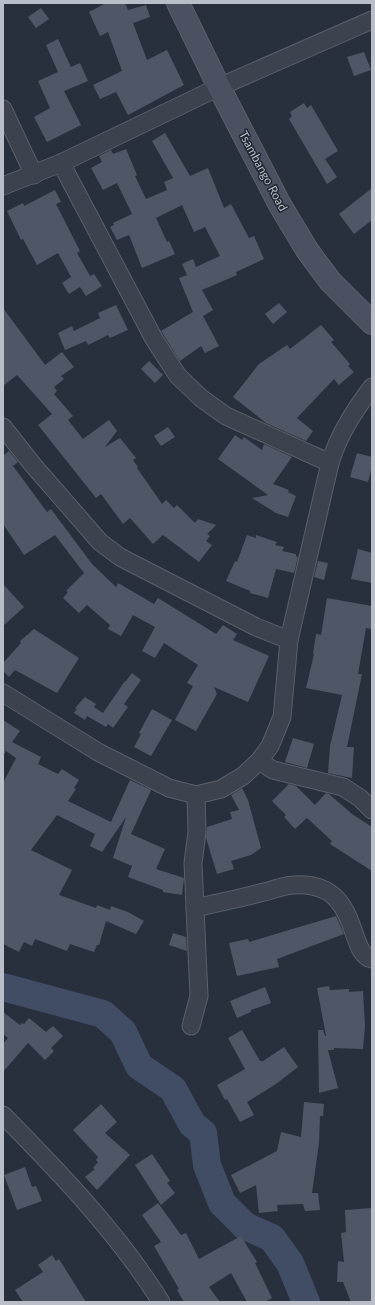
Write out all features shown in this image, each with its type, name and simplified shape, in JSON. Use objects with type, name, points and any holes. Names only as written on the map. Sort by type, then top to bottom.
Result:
[{"type":"street","name":"Tsambango Road","points":[[178,3],[219,87],[280,205],[307,250],[342,294],[372,323]]},
{"type":"street","points":[[3,186],[34,175],[61,163],[219,87],[372,20]]},
{"type":"street","points":[[3,109],[34,175]]},
{"type":"street","points":[[61,163],[154,339],[178,376],[201,398],[226,416],[330,463]]},
{"type":"street","points":[[3,693],[98,752],[169,788],[196,795],[220,789],[243,776],[259,761],[270,746],[282,717],[289,640],[330,463],[344,428],[372,386]]},
{"type":"street","points":[[3,427],[33,465],[100,542],[120,557],[256,627],[289,640]]},
{"type":"street","points":[[259,761],[273,770],[343,787],[360,798],[372,810]]},
{"type":"street","points":[[191,1026],[199,996],[193,863],[197,832],[196,795]]},
{"type":"street","points":[[195,908],[293,885],[317,888],[332,894],[347,913],[361,952],[372,960]]},
{"type":"street","points":[[3,1115],[56,1170],[115,1239],[147,1279],[161,1302]]},
{"type":"building","points":[[106,3],[125,3],[128,10],[146,5],[150,17],[133,23],[147,60],[167,50],[184,85],[128,115],[116,92],[100,99],[93,85],[122,71],[108,32],[100,36],[89,12]]},
{"type":"building","points":[[41,8],[49,19],[36,28],[28,17]]},
{"type":"building","points":[[58,39],[71,67],[80,63],[88,81],[64,91],[81,125],[47,142],[34,117],[50,108],[38,81],[58,72],[46,45]]},
{"type":"building","points":[[364,52],[371,70],[354,76],[347,57]]},
{"type":"building","points":[[304,103],[307,108],[311,105],[338,151],[325,159],[337,177],[327,184],[289,119],[292,116],[290,112]]},
{"type":"building","points":[[165,133],[190,176],[208,168],[224,208],[231,204],[249,238],[254,236],[264,259],[236,272],[237,275],[202,290],[213,310],[203,316],[219,346],[205,353],[201,346],[180,361],[161,331],[193,312],[179,278],[187,275],[182,264],[193,259],[196,267],[220,256],[205,227],[194,232],[182,205],[156,218],[167,242],[169,241],[175,254],[142,268],[129,235],[117,240],[110,227],[114,225],[113,223],[132,214],[117,183],[103,190],[91,168],[102,162],[99,156],[111,150],[113,154],[126,149],[137,175],[135,176],[146,199],[167,190],[164,182],[173,178],[152,141]]},
{"type":"building","points":[[372,188],[372,220],[354,234],[339,214]]},
{"type":"building","points":[[55,190],[61,202],[56,204],[80,251],[77,253],[90,276],[94,274],[102,286],[86,296],[80,287],[69,294],[62,283],[71,277],[58,253],[37,265],[23,239],[21,240],[7,211],[23,203],[24,206]]},
{"type":"building","points":[[279,303],[287,312],[273,324],[265,314]]},
{"type":"building","points":[[116,305],[128,330],[110,338],[108,335],[88,345],[86,341],[65,350],[58,333],[72,326],[74,331],[100,318],[98,313]]},
{"type":"building","points":[[3,308],[45,365],[62,352],[74,367],[61,376],[64,379],[54,387],[57,391],[54,394],[73,416],[68,420],[83,439],[109,420],[117,431],[105,447],[120,438],[136,458],[133,460],[138,467],[137,468],[162,504],[166,500],[174,508],[177,505],[195,523],[198,519],[216,525],[207,534],[210,536],[206,541],[212,545],[199,562],[163,535],[153,544],[130,518],[123,524],[101,494],[96,498],[38,425],[52,414],[17,375],[3,386]]},
{"type":"building","points":[[321,325],[334,340],[331,342],[350,364],[348,366],[354,372],[339,385],[334,379],[297,418],[313,431],[306,441],[266,423],[233,397],[259,364],[287,345],[290,349]]},
{"type":"building","points":[[149,361],[163,375],[155,383],[141,369]]},
{"type":"building","points":[[168,427],[175,437],[161,446],[154,436]]},
{"type":"building","points":[[235,435],[242,440],[244,437],[262,450],[264,444],[292,457],[273,484],[289,490],[288,492],[296,496],[288,517],[276,513],[252,498],[268,495],[218,459]]},
{"type":"building","points":[[9,451],[18,462],[13,466],[47,512],[51,509],[92,564],[116,587],[118,583],[154,604],[158,598],[216,634],[223,625],[237,634],[233,640],[269,656],[248,702],[214,687],[217,694],[196,731],[175,720],[193,686],[187,683],[198,665],[164,643],[155,658],[142,651],[155,627],[133,615],[121,636],[108,629],[110,625],[87,605],[79,613],[63,598],[68,592],[66,591],[84,573],[55,535],[24,555],[3,524],[3,453],[4,455]]},
{"type":"building","points":[[357,453],[372,457],[372,466],[368,482],[350,477]]},
{"type":"building","points":[[247,535],[256,538],[256,535],[277,542],[275,545],[284,547],[282,551],[296,554],[298,557],[294,573],[276,569],[268,598],[250,593],[250,591],[226,581],[235,561],[237,562]]},
{"type":"building","points":[[358,549],[372,553],[372,583],[351,579]]},
{"type":"building","points":[[318,561],[328,563],[324,580],[314,577]]},
{"type":"building","points":[[3,584],[24,607],[3,626]]},
{"type":"building","points":[[327,598],[372,606],[372,629],[366,628],[358,674],[362,674],[347,747],[354,747],[352,778],[328,773],[330,746],[342,695],[306,688],[314,654],[316,634],[321,635]]},
{"type":"building","points":[[34,629],[79,658],[57,693],[15,670],[9,677],[3,671],[3,663],[21,643],[20,641]]},
{"type":"building","points":[[132,673],[141,680],[124,704],[128,707],[113,728],[108,724],[106,727],[87,716],[85,720],[74,713],[77,709],[75,708],[85,697],[96,704],[94,707],[103,713]]},
{"type":"building","points":[[152,709],[172,720],[151,756],[134,747],[141,734],[139,733]]},
{"type":"building","points":[[3,720],[20,731],[12,742],[41,757],[38,764],[58,774],[62,769],[79,780],[74,788],[76,789],[68,801],[111,822],[130,780],[151,790],[131,834],[165,849],[156,869],[184,878],[182,895],[163,892],[163,890],[128,877],[132,866],[113,858],[126,817],[102,852],[90,846],[95,834],[57,815],[31,850],[72,870],[59,895],[96,908],[97,905],[110,910],[111,906],[128,912],[144,921],[136,934],[106,921],[99,945],[97,945],[94,952],[70,944],[67,951],[35,939],[32,946],[24,942],[19,952],[3,944],[3,783],[16,758],[6,751],[3,756]]},
{"type":"building","points":[[293,738],[314,744],[307,768],[285,762]]},
{"type":"building","points":[[289,784],[296,786],[315,805],[326,793],[329,794],[352,814],[372,827],[372,871],[330,844],[332,841],[307,818],[295,829],[284,817],[286,815],[272,801]]},
{"type":"building","points":[[242,788],[248,800],[261,848],[251,855],[231,861],[234,869],[217,874],[206,838],[207,827],[232,819],[230,812],[239,810],[231,795]]},
{"type":"building","points":[[336,916],[344,934],[277,959],[279,967],[237,976],[229,943],[248,939],[249,942]]},
{"type":"building","points":[[173,933],[186,937],[187,951],[169,945]]},
{"type":"building","points":[[329,986],[330,990],[349,989],[349,992],[363,991],[365,1026],[363,1049],[334,1048],[334,1050],[328,1050],[338,1088],[319,1093],[318,1030],[323,1030],[326,1036],[317,988]]},
{"type":"building","points":[[265,987],[271,1003],[251,1010],[251,1012],[237,1018],[230,1001]]},
{"type":"building","points":[[3,1012],[20,1025],[22,1023],[24,1024],[29,1018],[46,1032],[53,1026],[63,1036],[51,1048],[54,1051],[45,1060],[28,1043],[3,1072],[3,1044],[8,1038],[3,1034]]},
{"type":"building","points":[[242,1030],[260,1061],[263,1061],[284,1047],[298,1067],[276,1084],[247,1102],[254,1115],[240,1122],[217,1085],[245,1069],[228,1038]]},
{"type":"building","points":[[304,1102],[324,1104],[323,1116],[320,1116],[319,1143],[312,1193],[318,1193],[320,1210],[305,1211],[303,1204],[277,1205],[278,1211],[259,1213],[256,1185],[240,1193],[231,1175],[277,1151],[281,1132],[301,1137]]},
{"type":"building","points":[[101,1104],[117,1122],[105,1133],[130,1155],[97,1190],[85,1177],[95,1169],[93,1168],[98,1162],[96,1160],[98,1157],[73,1130]]},
{"type":"building","points":[[152,1154],[170,1181],[167,1183],[175,1193],[161,1205],[135,1165]]},
{"type":"building","points":[[25,1167],[32,1187],[36,1186],[42,1201],[17,1210],[4,1175]]},
{"type":"building","points":[[158,1203],[181,1235],[186,1233],[199,1259],[241,1236],[257,1262],[255,1263],[272,1298],[265,1302],[247,1302],[231,1273],[209,1287],[220,1302],[184,1302],[177,1290],[179,1289],[154,1246],[161,1242],[142,1215]]},
{"type":"building","points":[[372,1208],[372,1302],[351,1302],[343,1282],[337,1282],[338,1261],[344,1262],[341,1233],[346,1232],[345,1210]]},
{"type":"building","points":[[52,1255],[56,1261],[59,1259],[86,1302],[23,1302],[15,1290],[43,1272],[38,1265]]},
{"type":"waterway","points":[[3,987],[103,1014],[123,1032],[139,1066],[173,1089],[192,1124],[203,1133],[207,1165],[222,1203],[245,1226],[272,1238],[290,1263],[306,1302]]}]
